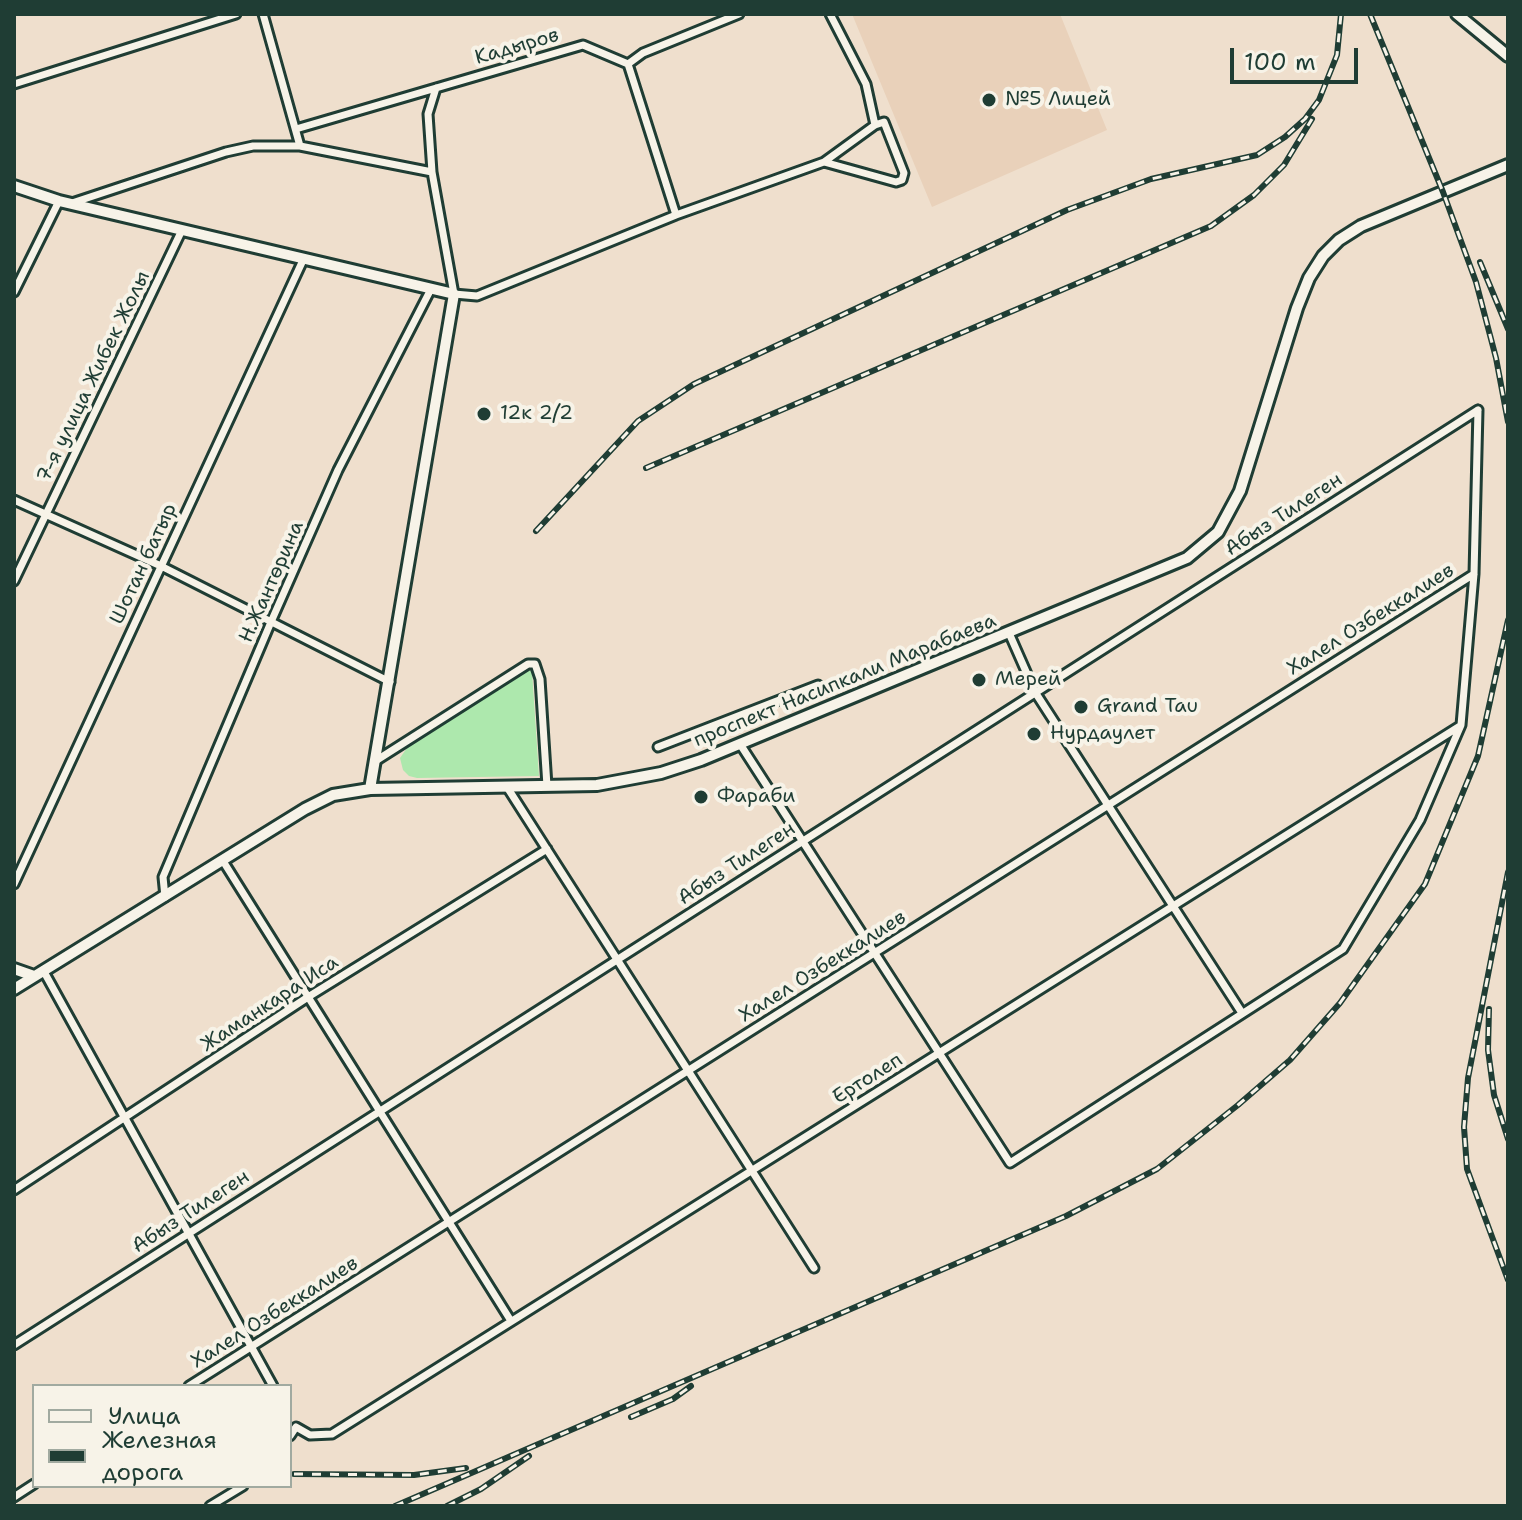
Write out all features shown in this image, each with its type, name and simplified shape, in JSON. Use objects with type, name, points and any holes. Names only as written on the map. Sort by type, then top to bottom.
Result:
[{"type":"main road","points":[[1457,14],[1508,56]]},
{"type":"main road","name":"проспект Насипкали Марабаева","points":[[14,989],[318,801],[349,791],[370,789],[597,785],[637,780],[701,760],[1187,558],[1207,544],[1228,515],[1240,491],[1297,308],[1309,278],[1323,256],[1339,240],[1361,226],[1508,165]]},
{"type":"main road","points":[[14,186],[64,202],[454,294],[370,789]]},
{"type":"main road","points":[[14,969],[38,973]]},
{"type":"street","points":[[14,84],[236,14]]},
{"type":"street","points":[[263,14],[300,146]]},
{"type":"street","points":[[676,215],[628,64],[643,53],[739,14]]},
{"type":"street","points":[[830,14],[866,84],[875,125]]},
{"type":"street","name":"Кадыров","points":[[296,129],[583,45],[628,64]]},
{"type":"street","points":[[436,88],[428,114],[432,172],[454,294],[477,296],[676,215],[824,162],[875,125],[884,122],[904,173],[902,180],[896,182],[824,162]]},
{"type":"street","points":[[14,292],[64,202],[226,152],[253,146],[300,146],[432,172]]},
{"type":"street","name":"7-я улица Жибек Жолы","points":[[14,581],[182,230]]},
{"type":"street","name":"Шотан батыр","points":[[14,884],[304,258]]},
{"type":"street","name":"Н.Жантөрина","points":[[165,897],[163,877],[271,622],[338,470],[431,289]]},
{"type":"street","name":"Абыз Тилеген","points":[[14,1345],[1478,410],[1474,574]]},
{"type":"street","points":[[14,500],[161,566],[390,682]]},
{"type":"street","points":[[740,744],[1010,1163],[1343,949],[1420,820],[1461,725],[1474,574]]},
{"type":"street","name":"Халел Озбеккалиев","points":[[192,1384],[1474,574]]},
{"type":"street","points":[[1009,633],[1035,692],[1242,1013]]},
{"type":"street","points":[[377,760],[528,664],[535,664],[540,679],[547,786]]},
{"type":"street","points":[[658,747],[818,685]]},
{"type":"street","name":"Ертолеп","points":[[296,1427],[310,1435],[332,1434],[1461,725]]},
{"type":"street","points":[[507,787],[814,1268]]},
{"type":"street","name":"Жаманкара Иса","points":[[14,1190],[308,997],[547,849]]},
{"type":"street","points":[[223,861],[511,1321]]},
{"type":"street","points":[[38,973],[124,1118],[272,1384]]},
{"type":"street","points":[[292,1420],[296,1427],[292,1433]]},
{"type":"street","points":[[14,1497],[32,1485]]},
{"type":"street","points":[[210,1506],[240,1488]]},
{"type":"shaded area","points":[[852,14],[1060,14],[1107,130],[932,207]]},
{"type":"green space","points":[[529,670],[532,671],[539,776],[417,778],[403,770],[400,758],[409,745]]},
{"type":"railway","points":[[536,531],[638,421],[694,384],[1067,210],[1151,179],[1257,155],[1285,137],[1305,119],[1319,100],[1337,55],[1341,14]]},
{"type":"railway","points":[[1370,14],[1443,192],[1476,282],[1496,358],[1508,422]]},
{"type":"railway","points":[[646,468],[1211,226],[1254,195],[1284,165],[1312,119]]},
{"type":"railway","points":[[1480,262],[1508,329]]},
{"type":"railway","points":[[395,1506],[1066,1216],[1157,1169],[1238,1105],[1290,1060],[1340,1003],[1425,884],[1478,756],[1508,620]]},
{"type":"railway","points":[[1508,872],[1468,1078],[1464,1127],[1467,1169],[1508,1280]]},
{"type":"railway","points":[[1489,1009],[1488,1050],[1494,1095],[1508,1139]]},
{"type":"railway","points":[[631,1417],[673,1399],[691,1386]]},
{"type":"railway","points":[[447,1506],[481,1489],[529,1456]]},
{"type":"railway","points":[[294,1474],[414,1475],[466,1468]]},
{"type":"place","name":"№5 Лицей","points":[[989,100]]},
{"type":"place","name":"12к 2/2","points":[[484,414]]},
{"type":"place","name":"Мерей","points":[[979,680]]},
{"type":"place","name":"Grand Tau","points":[[1081,707]]},
{"type":"place","name":"Нурдаулет","points":[[1034,734]]},
{"type":"place","name":"Фараби","points":[[701,797]]}]
